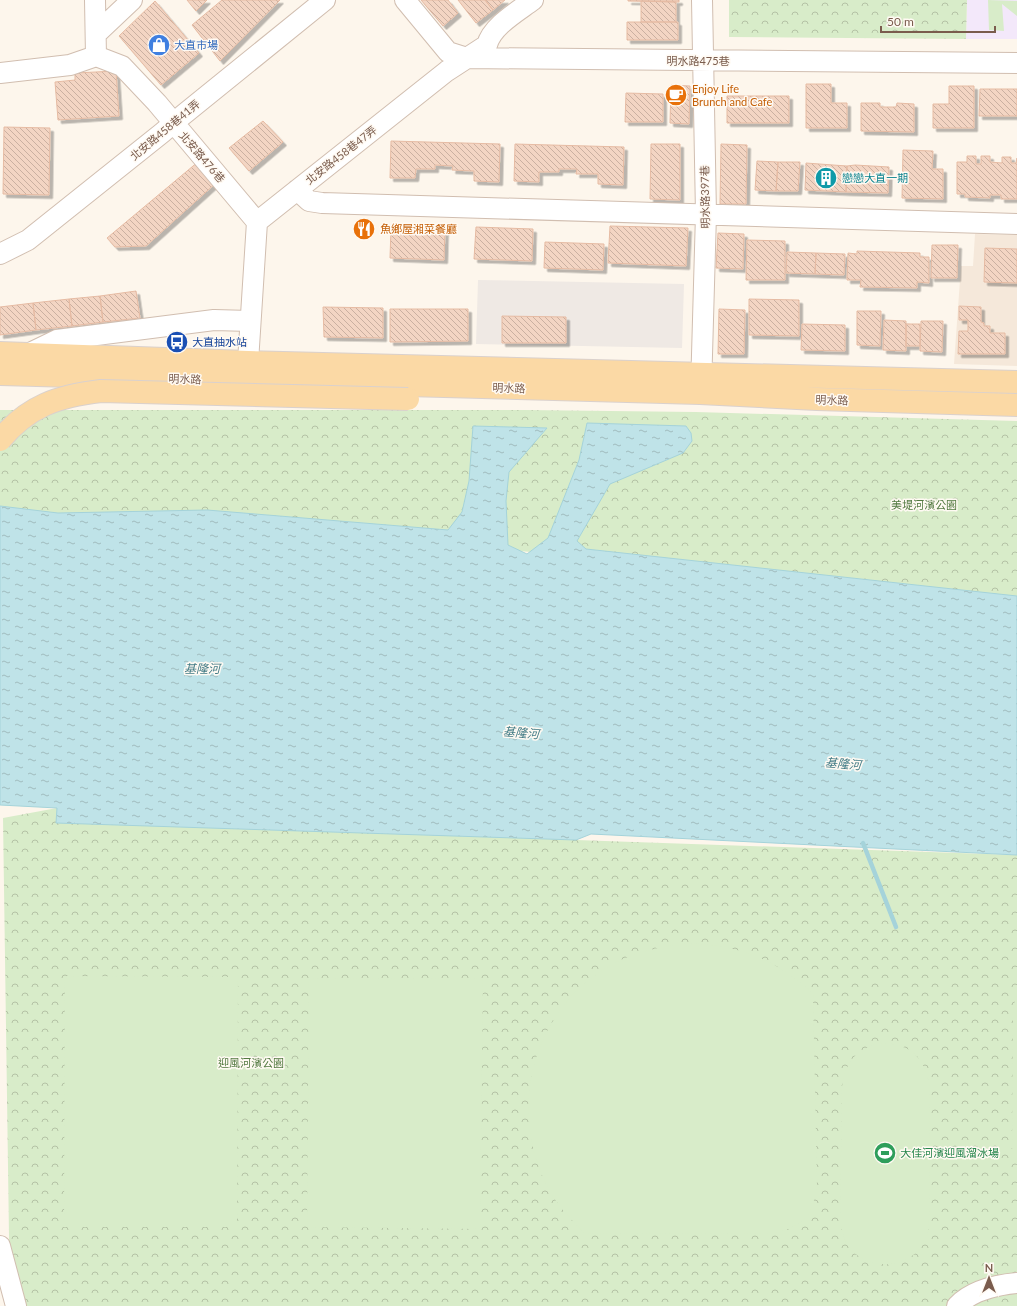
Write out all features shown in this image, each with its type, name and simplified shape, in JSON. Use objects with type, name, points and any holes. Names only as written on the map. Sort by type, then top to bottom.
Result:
[{"type":"main road","name":"明水路","points":[[0,353],[248,362],[701,383],[817,399],[1017,405]]},
{"type":"main road","name":"明水路","points":[[0,374],[701,383],[1017,382]]},
{"type":"main road","points":[[0,440],[13,424],[38,407],[59,398],[101,391],[408,399],[487,398],[764,405],[817,399]]},
{"type":"street","points":[[0,73],[70,65],[96,56],[95,0]]},
{"type":"street","points":[[96,34],[132,0]]},
{"type":"street","name":"北安路458巷41弄","points":[[0,254],[28,240],[325,0]]},
{"type":"street","name":"明水路475巷","points":[[405,0],[448,52],[467,58],[1017,63]]},
{"type":"street","name":"北安路458巷47弄","points":[[257,222],[447,70],[487,46],[488,39],[497,28],[533,0]]},
{"type":"street","name":"明水路397巷","points":[[701,383],[706,214],[702,0]]},
{"type":"street","name":"北安路476巷","points":[[96,56],[122,66],[157,103],[173,124],[257,222]]},
{"type":"street","points":[[297,190],[309,201],[322,203],[1017,224]]},
{"type":"street","points":[[248,362],[257,222]]},
{"type":"street","points":[[28,354],[57,340],[214,320],[250,321]]},
{"type":"street","points":[[0,1246],[16,1306]]},
{"type":"street","points":[[957,1306],[977,1291],[1004,1284],[1017,1283]]},
{"type":"shaded area","points":[[967,0],[1017,0],[1017,39],[966,39]]},
{"type":"shaded area","points":[[975,234],[1017,235],[1017,366],[954,364],[961,266],[973,266]]},
{"type":"shaded area","points":[[478,280],[684,284],[682,348],[476,344]]},
{"type":"green space","points":[[729,0],[967,0],[966,39],[729,37]]},
{"type":"green space","points":[[988,0],[1017,1],[1017,16],[1002,4],[1004,31],[989,30]]},
{"type":"green space","name":"美堤河濱公園","points":[[0,410],[525,410],[696,412],[1017,421],[1017,601],[411,540],[0,517]]},
{"type":"green space","name":"迎風河濱公園","points":[[57,808],[576,840],[1017,855],[1017,1306],[10,1306],[3,818]]},
{"type":"green space","points":[[686,943],[723,947],[754,956],[783,970],[813,993],[817,1186],[812,1207],[805,1218],[796,1225],[778,1232],[766,1234],[584,1233],[564,1212],[548,1188],[536,1158],[530,1128],[529,1097],[534,1067],[544,1038],[559,1011],[580,988],[606,968],[634,955],[665,946]]},
{"type":"green space","points":[[65,976],[238,977],[237,1227],[64,1227]]},
{"type":"green space","points":[[309,978],[483,979],[480,1229],[307,1227]]},
{"type":"green space","points":[[1017,994],[1017,1165],[1012,1148],[1013,1008]]},
{"type":"green space","name":"大佳河濱迎風溜冰場","points":[[878,1043],[899,1046],[914,1054],[924,1067],[930,1088],[928,1234],[921,1247],[913,1255],[904,1261],[893,1264],[871,1262],[860,1257],[851,1250],[848,1247],[842,1231],[840,1219],[842,1087],[846,1071],[852,1059],[863,1050]]},
{"type":"water","name":"基隆河","points":[[587,423],[686,426],[691,433],[692,441],[683,453],[610,484],[577,541],[586,549],[1017,596],[1017,855],[591,834],[576,840],[56,823],[57,808],[0,805],[0,506],[58,513],[207,510],[448,530],[462,512],[469,481],[473,426],[547,428],[509,472],[506,501],[508,545],[527,554],[548,538],[579,460]]},
{"type":"building","points":[[187,0],[207,0],[196,11]]},
{"type":"building","points":[[222,0],[280,0],[220,61],[192,25]]},
{"type":"building","points":[[421,0],[448,0],[458,13],[443,26]]},
{"type":"building","points":[[458,0],[485,0],[493,10],[476,23]]},
{"type":"building","points":[[485,0],[505,0],[493,10]]},
{"type":"building","points":[[679,0],[679,2],[628,1]]},
{"type":"building","name":"大直市場","points":[[155,1],[199,53],[161,85],[119,36]]},
{"type":"building","points":[[641,1],[676,2],[676,22],[641,22]]},
{"type":"building","points":[[627,22],[678,22],[678,40],[627,40]]},
{"type":"building","points":[[116,71],[119,116],[58,120],[55,82],[75,80],[75,73]]},
{"type":"building","points":[[806,84],[831,84],[831,103],[847,103],[847,128],[806,128]]},
{"type":"building","points":[[671,85],[690,86],[689,124],[670,123]]},
{"type":"building","points":[[949,86],[974,86],[974,128],[933,128],[933,104],[949,104]]},
{"type":"building","points":[[980,89],[1017,89],[1017,116],[979,116]]},
{"type":"building","points":[[626,93],[663,94],[663,122],[625,122]]},
{"type":"building","points":[[727,96],[789,96],[789,123],[727,123]]},
{"type":"building","points":[[861,103],[880,103],[880,107],[896,107],[897,103],[914,104],[914,132],[861,131]]},
{"type":"building","points":[[263,121],[283,142],[249,171],[229,148]]},
{"type":"building","points":[[4,127],[50,128],[49,195],[3,194]]},
{"type":"building","points":[[391,141],[500,144],[499,182],[474,181],[474,171],[452,170],[453,166],[435,165],[435,169],[416,169],[415,178],[390,178]]},
{"type":"building","points":[[515,144],[624,147],[623,185],[598,184],[598,174],[576,174],[577,169],[559,169],[559,172],[539,172],[539,182],[514,181]]},
{"type":"building","points":[[651,144],[680,144],[680,200],[650,199]]},
{"type":"building","points":[[721,144],[747,145],[746,204],[720,204]]},
{"type":"building","points":[[903,150],[933,151],[932,169],[943,169],[943,199],[902,198]]},
{"type":"building","points":[[967,156],[976,156],[976,164],[981,164],[981,156],[990,156],[990,162],[1002,163],[1002,157],[1011,157],[1011,163],[1016,163],[1017,158],[1017,199],[1001,199],[1001,195],[990,195],[990,198],[965,197],[965,194],[957,194],[957,162],[967,162]]},
{"type":"building","points":[[199,161],[217,182],[146,246],[115,247],[107,238]]},
{"type":"building","points":[[757,161],[778,162],[776,191],[755,190]]},
{"type":"building","points":[[778,162],[800,162],[798,191],[776,191]]},
{"type":"building","name":"戀戀大直一期","points":[[806,163],[847,166],[846,192],[805,190]]},
{"type":"building","points":[[847,166],[889,167],[888,193],[846,192]]},
{"type":"building","points":[[610,226],[688,228],[686,266],[608,263]]},
{"type":"building","points":[[476,227],[533,229],[532,261],[474,259]]},
{"type":"building","points":[[391,228],[445,229],[444,260],[390,258]]},
{"type":"building","points":[[718,233],[744,234],[743,269],[716,268]]},
{"type":"building","points":[[747,240],[785,241],[785,280],[746,280]]},
{"type":"building","points":[[545,242],[604,244],[603,270],[544,268]]},
{"type":"building","points":[[932,245],[958,245],[957,278],[931,278]]},
{"type":"building","points":[[985,248],[1017,249],[1017,283],[984,282]]},
{"type":"building","points":[[857,251],[920,253],[920,257],[929,257],[929,283],[917,282],[917,288],[860,287],[861,280],[847,280],[848,253],[857,254]]},
{"type":"building","points":[[787,252],[816,253],[815,274],[786,273]]},
{"type":"building","points":[[816,253],[845,254],[844,275],[815,274]]},
{"type":"building","points":[[136,291],[140,318],[103,322],[100,296]]},
{"type":"building","points":[[100,296],[103,322],[72,326],[69,299]]},
{"type":"building","points":[[69,299],[72,326],[36,330],[33,303]]},
{"type":"building","points":[[749,299],[799,300],[799,336],[749,335]]},
{"type":"building","points":[[33,303],[36,330],[0,335],[0,307]]},
{"type":"building","points":[[959,306],[981,307],[981,322],[984,323],[984,326],[990,326],[990,333],[1005,333],[1005,354],[958,354],[959,331],[968,331],[968,320],[959,320]]},
{"type":"building","points":[[323,307],[383,308],[383,338],[324,337]]},
{"type":"building","points":[[390,309],[468,309],[468,341],[390,342]]},
{"type":"building","points":[[719,309],[745,310],[744,354],[718,354]]},
{"type":"building","points":[[857,311],[881,311],[880,346],[857,345]]},
{"type":"building","points":[[502,316],[566,317],[566,343],[502,343]]},
{"type":"building","points":[[884,320],[906,321],[906,351],[883,350]]},
{"type":"building","points":[[921,321],[943,321],[942,352],[920,351]]},
{"type":"building","points":[[802,324],[845,325],[845,351],[801,350]]},
{"type":"building","points":[[906,324],[920,324],[920,346],[906,346]]},
{"type":"waterway","points":[[863,843],[896,927]]},
{"type":"place","name":"大直市場","points":[[159,45]]},
{"type":"place","name":"Enjoy Life Brunch and Cafe","points":[[676,95]]},
{"type":"place","name":"戀戀大直一期","points":[[826,178]]},
{"type":"place","name":"魚鄉屋湘菜餐廳","points":[[364,229]]},
{"type":"place","name":"大直抽水站","points":[[177,342]]},
{"type":"place","name":"大佳河濱迎風溜冰場","points":[[885,1153]]}]
